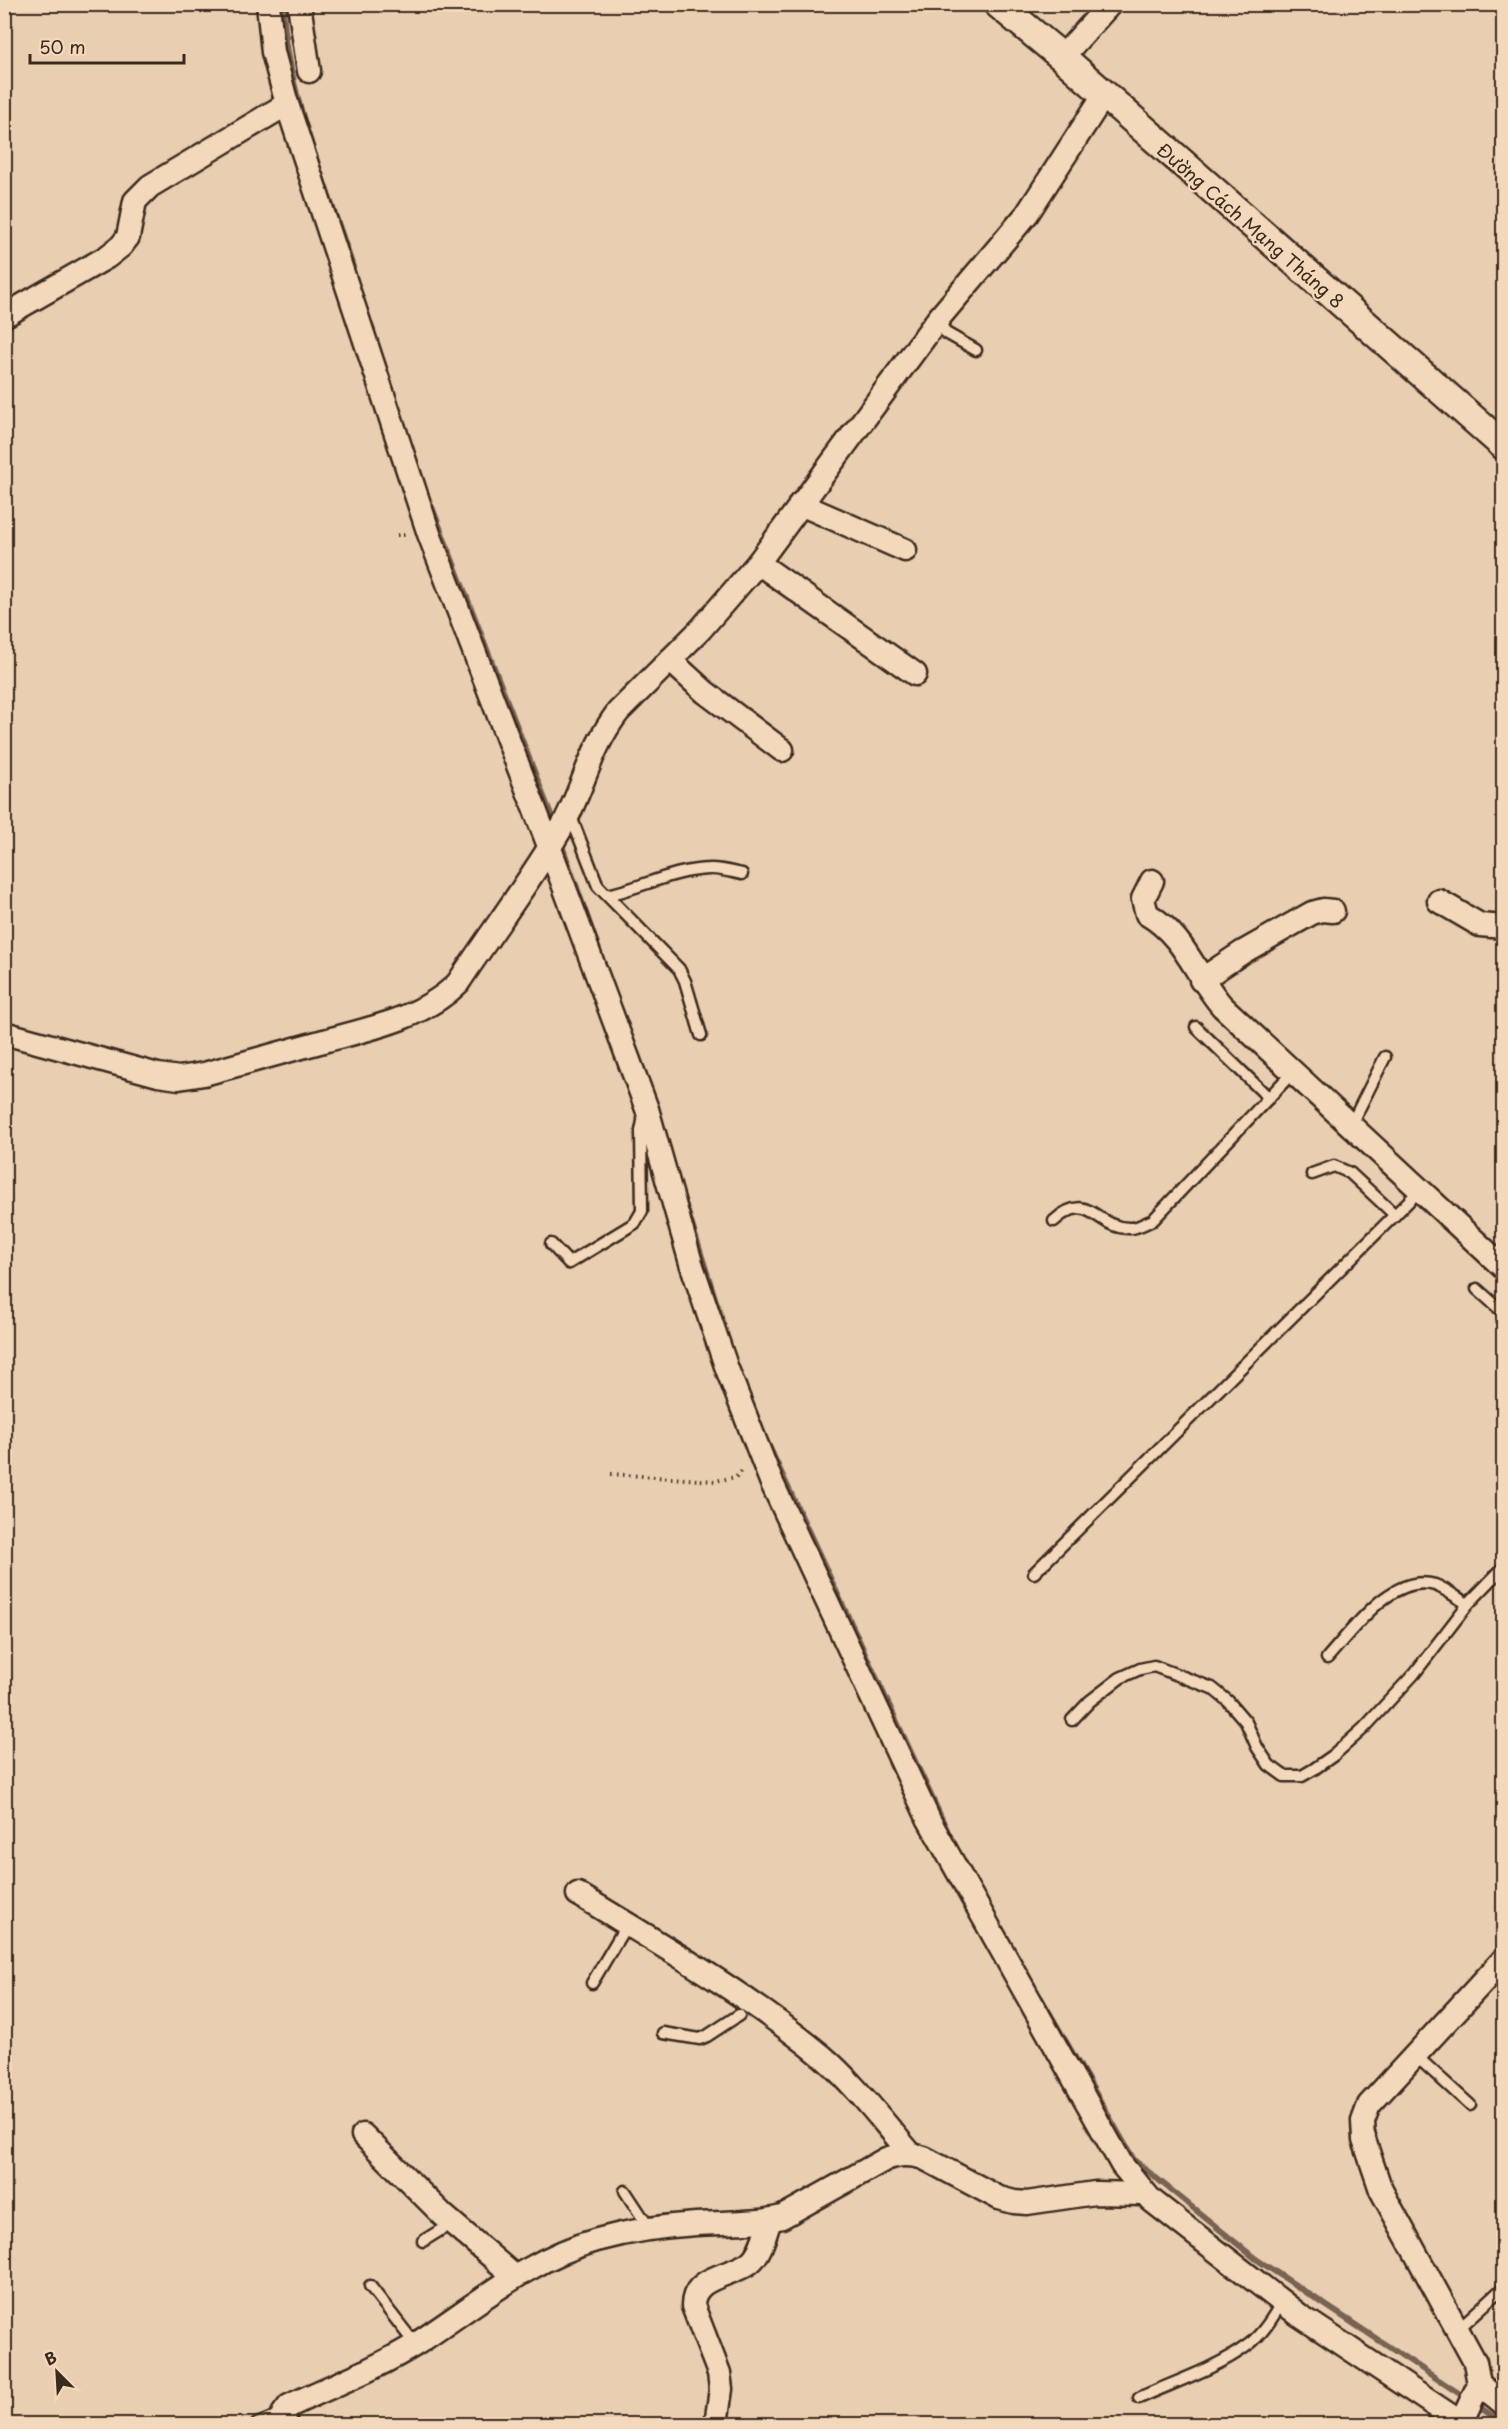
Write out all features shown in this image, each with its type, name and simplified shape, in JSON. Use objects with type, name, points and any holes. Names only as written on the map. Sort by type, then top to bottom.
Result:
[{"type":"street","points":[[268,4],[273,52],[287,104],[429,534],[558,830],[647,1109],[691,1263],[727,1369],[771,1481],[929,1820],[1122,2165],[1144,2194],[1282,2302],[1462,2422],[1478,2388],[1475,2362],[1389,2208],[1364,2140],[1363,2121],[1370,2105],[1503,1959]]},
{"type":"street","points":[[299,4],[309,71]]},
{"type":"street","name":"Đường Cách Mạng Tháng 8","points":[[998,4],[1062,57],[1503,446]]},
{"type":"street","points":[[1062,57],[1110,4]]},
{"type":"street","points":[[7,1030],[158,1075],[179,1078],[204,1074],[374,1027],[427,1007],[445,996],[458,983],[558,830],[606,728],[618,712],[700,630],[758,562],[938,319],[1028,214],[1104,95]]},
{"type":"street","points":[[4,316],[107,257],[121,246],[128,237],[135,201],[150,186],[287,104]]},
{"type":"street","points":[[800,504],[905,550]]},
{"type":"street","points":[[758,562],[915,674]]},
{"type":"street","points":[[670,660],[705,692],[782,750]]},
{"type":"street","points":[[1152,881],[1143,899],[1147,914],[1166,926],[1178,940],[1201,980],[1222,1006],[1503,1267]]},
{"type":"street","points":[[1439,901],[1480,925],[1503,927]]},
{"type":"street","points":[[1201,980],[1243,952],[1312,914],[1323,910],[1333,911]]},
{"type":"street","points":[[578,1894],[627,1924],[746,2011],[822,2057],[841,2074],[911,2154]]},
{"type":"street","points":[[363,2135],[452,2223],[514,2276]]},
{"type":"street","points":[[284,2419],[288,2406],[415,2344],[514,2276],[557,2254],[597,2240],[650,2229],[770,2220],[793,2212],[886,2159],[899,2155],[911,2154],[924,2158],[999,2198],[1014,2202],[1027,2203],[1095,2193],[1144,2194]]},
{"type":"street","points":[[716,2424],[721,2389],[719,2373],[693,2306],[693,2294],[700,2285],[749,2262],[757,2253],[770,2220]]},
{"type":"street","points":[[1478,2388],[1503,2403]]},
{"type":"lane","points":[[938,319],[946,333],[975,350]]},
{"type":"lane","points":[[558,830],[592,878],[679,969],[685,981],[701,1035]]},
{"type":"lane","points":[[607,895],[660,878],[710,868],[742,874]]},
{"type":"lane","points":[[1196,1027],[1269,1098]]},
{"type":"lane","points":[[1351,1125],[1385,1057]]},
{"type":"lane","points":[[1054,1221],[1066,1209],[1075,1207],[1091,1212],[1112,1225],[1132,1229],[1153,1220],[1294,1071]]},
{"type":"lane","points":[[551,1244],[569,1263],[635,1223],[640,1217],[642,1211],[641,1131],[647,1109]]},
{"type":"lane","points":[[1312,1174],[1334,1166],[1350,1173],[1395,1215]]},
{"type":"lane","points":[[1035,1573],[1420,1190]]},
{"type":"lane","points":[[1477,1289],[1503,1313]]},
{"type":"lane","points":[[1072,1720],[1090,1701],[1120,1678],[1140,1669],[1154,1666],[1212,1688],[1228,1701],[1246,1722],[1257,1747],[1269,1765],[1284,1776],[1302,1776],[1334,1755],[1364,1728],[1414,1674],[1468,1604],[1503,1567]]},
{"type":"lane","points":[[1327,1658],[1377,1603],[1403,1586],[1419,1584],[1435,1586],[1468,1604]]},
{"type":"lane","points":[[592,1983],[627,1924]]},
{"type":"lane","points":[[663,2033],[700,2038],[707,2036],[746,2011]]},
{"type":"lane","points":[[1415,2055],[1470,2105]]},
{"type":"lane","points":[[625,2191],[650,2229]]},
{"type":"lane","points":[[423,2241],[452,2223]]},
{"type":"lane","points":[[370,2286],[415,2344]]},
{"type":"lane","points":[[1457,2330],[1503,2287]]},
{"type":"lane","points":[[1139,2398],[1228,2357],[1249,2344],[1269,2323],[1282,2302]]},
{"type":"lane","points":[[257,2424],[284,2419]]},
{"type":"path","points":[[611,1474],[714,1481],[736,1477],[742,1471],[743,1461]]},
{"type":"waterway","points":[[283,4],[291,69],[299,103],[353,267]]},
{"type":"waterway","points":[[432,507],[556,828]]},
{"type":"waterway","points":[[560,840],[597,944]]},
{"type":"waterway","points":[[685,1203],[721,1317]]},
{"type":"waterway","points":[[768,1444],[947,1830]]},
{"type":"waterway","points":[[1041,1998],[1134,2160],[1256,2259],[1466,2398]]},
{"type":"waterway","points":[[1475,2404],[1504,2424]]}]
